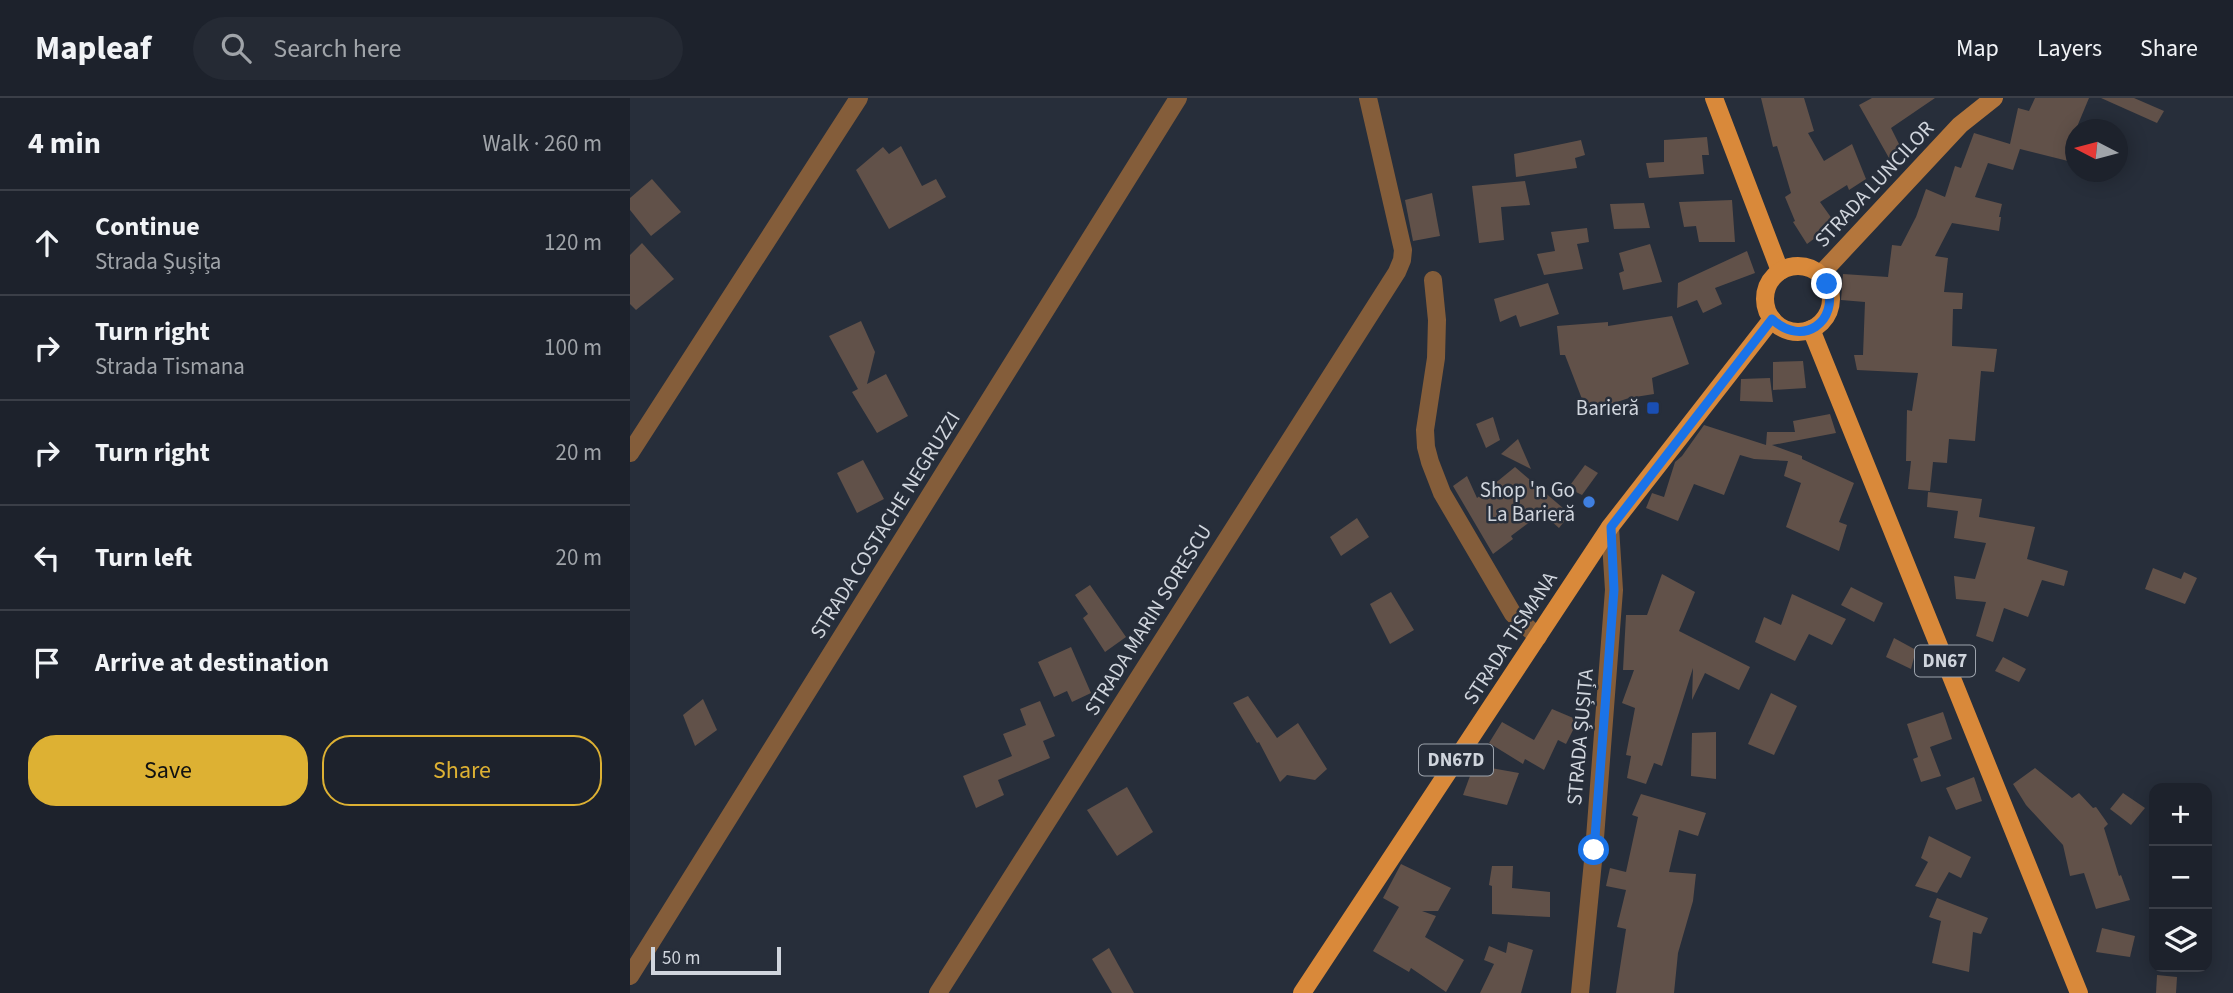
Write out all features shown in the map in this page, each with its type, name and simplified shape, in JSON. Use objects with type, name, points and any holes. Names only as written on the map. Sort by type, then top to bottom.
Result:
[{"type":"main road","points":[[1714,98],[1780,271]]},
{"type":"main road","name":"STRADA LUNCILOR","points":[[1820,275],[1960,125],[1994,98]]},
{"type":"main road","points":[[1790,267],[1811,269],[1820,275],[1830,294],[1826,315],[1811,329],[1790,331],[1780,327],[1767,310],[1765,299],[1772,279],[1780,271],[1790,267]]},
{"type":"main road","name":"STRADA TISMANA","points":[[1302,993],[1611,527],[1772,319]]},
{"type":"main road","name":"DN67","points":[[1811,329],[2079,993]]},
{"type":"street","points":[[630,453],[859,98]]},
{"type":"street","name":"STRADA COSTACHE NEGRUZZI","points":[[630,976],[1178,98]]},
{"type":"street","name":"STRADA MARIN SORESCU","points":[[938,993],[1397,272],[1403,250],[1368,98]]},
{"type":"street","points":[[1433,280],[1437,320],[1436,358],[1425,430],[1430,462],[1442,493],[1513,614],[1538,637]]},
{"type":"street","name":"STRADA ȘUȘIȚA","points":[[1580,993],[1614,590],[1611,527]]},
{"type":"building","points":[[1761,98],[1804,98],[1814,131],[1808,133],[1824,161],[1852,144],[1866,179],[1849,190],[1847,185],[1820,202],[1835,223],[1807,244],[1793,222],[1795,221],[1785,197],[1791,193],[1777,146],[1773,147]]},
{"type":"building","points":[[1872,98],[1935,98],[1891,128],[1902,150],[1889,158],[1859,105]]},
{"type":"building","points":[[2035,98],[2089,98],[2080,119],[2065,119],[2065,160],[2020,149],[2013,170],[1988,163],[1975,197],[2002,204],[1999,231],[1952,223],[1935,256],[1948,258],[1944,292],[1963,293],[1962,309],[1953,309],[1952,346],[1997,349],[1994,372],[1981,371],[1975,441],[1949,439],[1947,463],[1933,462],[1930,491],[1908,489],[1911,461],[1906,461],[1907,410],[1912,411],[1918,373],[1857,370],[1854,355],[1863,355],[1865,302],[1841,300],[1843,274],[1888,277],[1892,245],[1901,246],[1926,189],[1945,197],[1955,166],[1961,168],[1974,133],[2010,144],[2018,108],[2029,111]]},
{"type":"building","points":[[2101,98],[2134,98],[2164,111],[2157,123]]},
{"type":"building","points":[[1707,137],[1709,155],[1702,155],[1704,174],[1649,178],[1646,163],[1664,162],[1664,140]]},
{"type":"building","points":[[1581,140],[1585,155],[1575,158],[1577,168],[1516,177],[1514,154]]},
{"type":"building","points":[[901,146],[922,186],[936,179],[946,197],[889,229],[856,170],[883,147],[889,154]]},
{"type":"building","points":[[652,179],[681,212],[651,236],[630,210],[630,198]]},
{"type":"building","points":[[1525,181],[1530,205],[1501,207],[1504,240],[1479,243],[1472,186]]},
{"type":"building","points":[[1432,193],[1440,236],[1413,241],[1405,200]]},
{"type":"building","points":[[1732,200],[1735,242],[1699,242],[1696,226],[1684,227],[1679,202]]},
{"type":"building","points":[[1644,203],[1650,228],[1614,229],[1610,204]]},
{"type":"building","points":[[1587,228],[1589,242],[1577,244],[1583,269],[1544,275],[1537,254],[1555,251],[1551,232]]},
{"type":"building","points":[[642,243],[674,279],[636,310],[630,304],[630,255]]},
{"type":"building","points":[[1650,244],[1662,282],[1623,290],[1619,273],[1624,271],[1619,253]]},
{"type":"building","points":[[1747,251],[1755,273],[1715,288],[1722,304],[1703,313],[1697,300],[1677,308],[1678,283]]},
{"type":"building","points":[[1548,283],[1559,314],[1520,327],[1516,315],[1500,322],[1494,299]]},
{"type":"building","points":[[1672,316],[1689,364],[1652,378],[1654,394],[1629,398],[1587,412],[1565,355],[1560,355],[1557,326],[1608,322],[1608,326]]},
{"type":"building","points":[[861,321],[875,352],[867,384],[886,374],[908,416],[877,433],[852,392],[858,389],[829,336]]},
{"type":"building","points":[[1803,361],[1806,388],[1773,390],[1773,362]]},
{"type":"building","points":[[1770,378],[1773,402],[1740,401],[1741,379]]},
{"type":"building","points":[[1830,414],[1836,433],[1772,445],[1802,456],[1802,459],[1854,483],[1839,522],[1847,525],[1839,551],[1786,527],[1801,483],[1784,476],[1788,461],[1754,459],[1740,455],[1724,495],[1694,484],[1678,521],[1646,508],[1652,493],[1664,497],[1675,462],[1704,425],[1766,445],[1767,432],[1795,432],[1793,421]]},
{"type":"building","points":[[1493,417],[1500,440],[1486,448],[1476,424]]},
{"type":"building","points":[[1518,439],[1531,469],[1501,454]]},
{"type":"building","points":[[863,460],[884,499],[857,513],[837,473]]},
{"type":"building","points":[[1585,465],[1598,473],[1582,495],[1568,488]]},
{"type":"building","points":[[1515,467],[1570,514],[1559,528],[1542,513],[1511,536],[1513,539],[1493,554],[1453,486],[1467,476],[1477,498]]},
{"type":"building","points":[[1928,492],[1982,499],[1979,517],[2035,527],[2027,559],[2068,571],[2064,586],[2042,580],[2028,617],[2004,608],[1993,642],[1976,636],[1986,602],[1956,599],[1954,576],[1975,579],[1986,543],[1954,538],[1958,511],[1927,507]]},
{"type":"building","points":[[1357,518],[1369,537],[1341,556],[1330,537]]},
{"type":"building","points":[[2153,568],[2181,579],[2184,572],[2197,578],[2185,604],[2145,589]]},
{"type":"building","points":[[1662,574],[1695,592],[1679,631],[1750,667],[1739,690],[1705,673],[1692,700],[1693,668],[1662,766],[1654,763],[1646,784],[1627,778],[1631,756],[1626,755],[1635,708],[1622,703],[1634,670],[1623,670],[1626,615],[1647,615]]},
{"type":"building","points":[[1090,585],[1126,637],[1105,652],[1083,618],[1088,614],[1075,595]]},
{"type":"building","points":[[1851,587],[1883,603],[1874,622],[1841,605]]},
{"type":"building","points":[[1391,592],[1414,630],[1390,644],[1370,604]]},
{"type":"building","points":[[1792,594],[1846,619],[1832,645],[1809,634],[1795,661],[1755,642],[1764,617],[1781,625]]},
{"type":"building","points":[[1894,638],[1916,650],[1911,669],[1886,657]]},
{"type":"building","points":[[1071,647],[1091,693],[1072,702],[1067,691],[1054,697],[1038,662]]},
{"type":"building","points":[[2003,657],[2026,669],[2019,682],[1995,671]]},
{"type":"building","points":[[1771,693],[1797,706],[1774,755],[1748,744]]},
{"type":"building","points":[[1248,696],[1277,738],[1298,723],[1327,769],[1315,780],[1287,775],[1280,782],[1259,742],[1257,743],[1233,703]]},
{"type":"building","points":[[703,699],[717,730],[695,746],[683,715]]},
{"type":"building","points":[[1040,701],[1055,736],[1043,741],[1050,758],[998,780],[1004,795],[976,808],[963,776],[1012,756],[1003,734],[1026,725],[1020,709]]},
{"type":"building","points":[[1552,709],[1578,720],[1566,744],[1558,740],[1544,770],[1525,759],[1523,764],[1489,743],[1502,722],[1534,740]]},
{"type":"building","points":[[1943,712],[1952,739],[1930,747],[1941,776],[1921,782],[1913,759],[1918,757],[1907,724]]},
{"type":"building","points":[[1716,732],[1716,779],[1691,776],[1692,733]]},
{"type":"building","points":[[1474,765],[1519,773],[1507,805],[1463,795]]},
{"type":"building","points":[[2035,768],[2072,798],[2079,793],[2093,808],[2096,807],[2108,824],[2104,828],[2119,876],[2121,875],[2130,900],[2096,909],[2084,873],[2070,876],[2063,845],[2026,805],[2013,784]]},
{"type":"building","points":[[1974,777],[1982,801],[1956,810],[1946,788]]},
{"type":"building","points":[[1127,787],[1153,832],[1117,856],[1087,810]]},
{"type":"building","points":[[2123,793],[2145,808],[2131,825],[2110,809]]},
{"type":"building","points":[[1641,794],[1706,813],[1698,836],[1679,830],[1669,872],[1696,874],[1693,901],[1678,953],[1674,993],[1616,993],[1626,929],[1617,927],[1626,890],[1606,886],[1610,868],[1626,872],[1638,817],[1632,815]]},
{"type":"building","points":[[1929,836],[1971,857],[1961,878],[1949,872],[1937,893],[1915,886],[1928,862],[1921,858]]},
{"type":"building","points":[[1401,864],[1451,888],[1438,911],[1422,911],[1436,916],[1425,937],[1464,960],[1446,992],[1411,968],[1409,972],[1373,951],[1399,907],[1383,898]]},
{"type":"building","points":[[1492,866],[1513,866],[1512,888],[1550,892],[1550,917],[1492,914],[1492,886],[1489,885]]},
{"type":"building","points":[[1937,898],[1988,918],[1981,934],[1973,932],[1969,972],[1932,963],[1941,921],[1929,917]]},
{"type":"building","points":[[2102,928],[2135,936],[2130,957],[2096,952]]},
{"type":"building","points":[[1508,942],[1533,950],[1521,993],[1480,993],[1494,964],[1484,960],[1489,946],[1506,953]]},
{"type":"building","points":[[1109,948],[1134,993],[1112,993],[1092,959]]},
{"type":"building","points":[[2157,975],[2177,977],[2176,993],[2156,993]]},
{"type":"place","name":"Barieră","points":[[1653,408]]},
{"type":"place","name":"Shop 'n Go La Barieră","points":[[1589,502]]},
{"type":"route","points":[[1594,850],[1614,590],[1611,527],[1772,319],[1780,327],[1800,332],[1820,323],[1830,304],[1827,284]]}]
